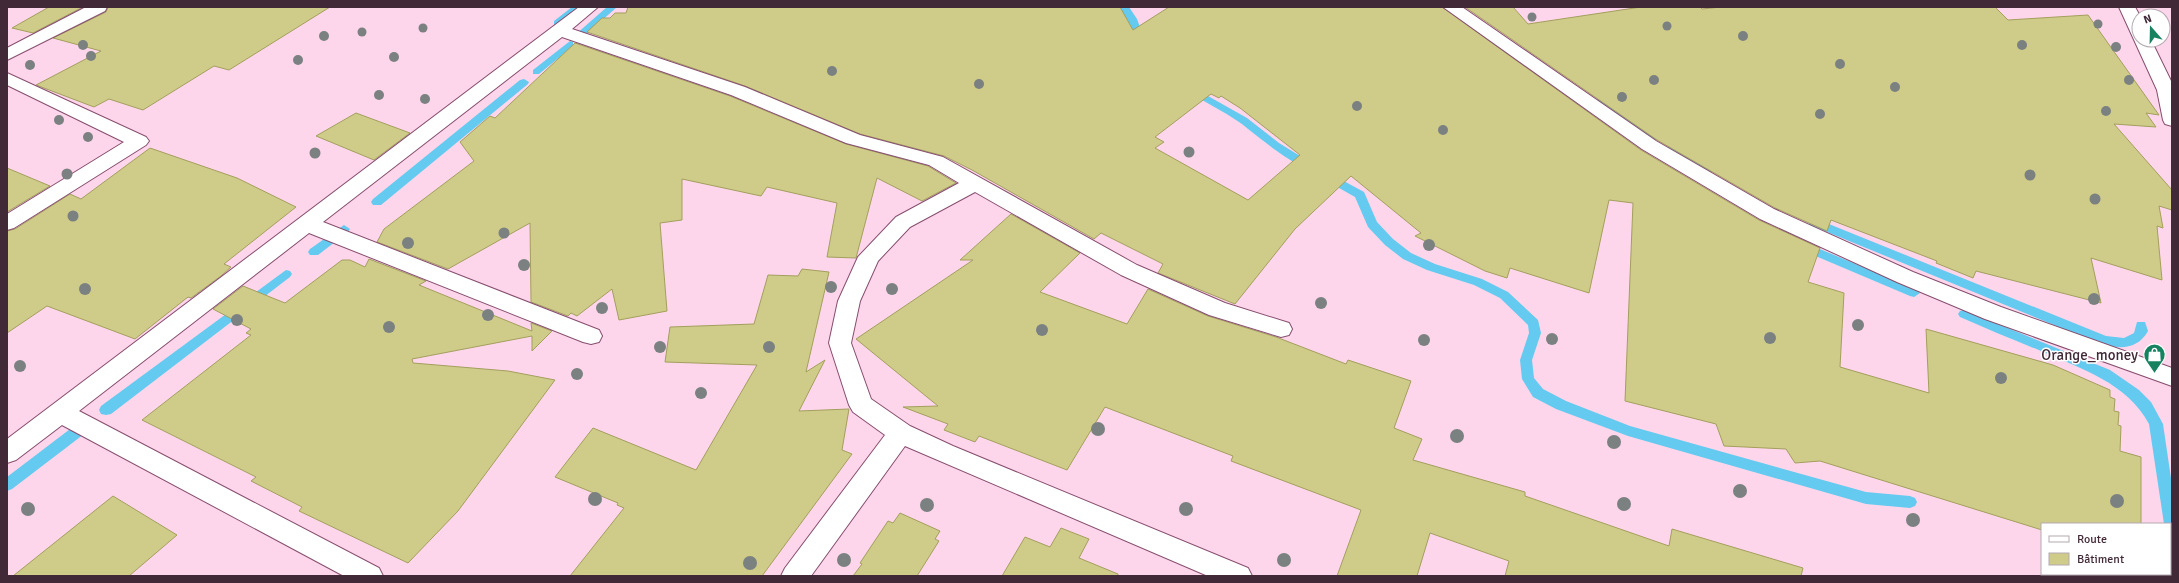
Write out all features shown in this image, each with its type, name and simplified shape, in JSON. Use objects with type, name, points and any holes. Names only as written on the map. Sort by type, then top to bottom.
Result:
[{"type":"street","points":[[7,55],[99,7]]},
{"type":"street","points":[[7,453],[590,7]]},
{"type":"street","points":[[1451,7],[1649,145],[1767,214],[1905,276],[1993,313],[2172,377]]},
{"type":"street","points":[[560,31],[738,91],[853,138],[926,157],[1129,270],[1217,308],[1281,329]]},
{"type":"street","points":[[2146,48],[2166,90],[2172,120]]},
{"type":"street","points":[[7,78],[139,141],[7,223]]},
{"type":"street","points":[[975,183],[903,222],[869,258],[849,301],[840,343],[860,405],[901,434],[1238,576]]},
{"type":"street","points":[[307,224],[591,336]]},
{"type":"street","points":[[61,413],[368,576]]},
{"type":"street","points":[[795,576],[901,434]]},
{"type":"building","points":[[49,7],[83,7],[33,33],[12,28]]},
{"type":"building","points":[[108,7],[330,7],[229,70],[214,66],[143,110],[109,99],[94,107],[36,85],[101,51],[53,38],[106,12]]},
{"type":"building","points":[[628,7],[1120,7],[1133,30],[1169,7],[1442,7],[1641,150],[1759,220],[1820,248],[1808,282],[1844,293],[1840,367],[1929,393],[1926,329],[2053,365],[2110,390],[2110,397],[2115,399],[2114,411],[2119,412],[2118,425],[2121,426],[2120,451],[2141,457],[2141,523],[2041,523],[2041,530],[1820,461],[1795,463],[1786,449],[1724,446],[1716,424],[1625,401],[1633,203],[1609,200],[1589,293],[1510,268],[1507,278],[1485,271],[1415,236],[1421,233],[1351,176],[1295,229],[1235,304],[1158,273],[1163,264],[1101,233],[1094,239],[972,170],[944,156],[860,134],[745,86],[587,32],[602,18],[610,18],[615,13],[626,13]],"holes":[[[1211,94],[1219,98],[1221,96],[1240,108],[1300,155],[1248,200],[1155,148],[1164,142],[1155,137]]]},
{"type":"building","points":[[1465,7],[1513,7],[1528,24],[1641,7],[1700,7],[1702,9],[1721,7],[1995,7],[2008,20],[2088,15],[2159,115],[2146,113],[2156,127],[2114,124],[2172,190],[2172,210],[2159,206],[2163,228],[2157,226],[2162,280],[2091,258],[2101,303],[1976,271],[1973,278],[1936,263],[1937,261],[1831,220],[1827,231],[1775,208],[1657,140]]},
{"type":"building","points":[[575,43],[730,96],[846,144],[928,166],[956,183],[922,201],[877,178],[856,258],[827,257],[837,203],[767,187],[761,196],[682,179],[682,220],[660,223],[667,311],[619,320],[612,289],[577,316],[571,313],[568,316],[531,302],[530,223],[448,269],[377,242],[384,229],[474,161],[460,142],[490,116],[495,118]]},
{"type":"building","points":[[356,113],[410,133],[374,160],[316,136]]},
{"type":"building","points":[[150,148],[237,178],[296,207],[224,264],[231,267],[221,276],[191,298],[188,297],[135,339],[47,306],[7,333],[7,231],[15,229],[70,194],[81,199]]},
{"type":"building","points":[[7,168],[50,186],[7,212]]},
{"type":"building","points":[[1011,214],[1080,253],[1040,292],[1127,324],[1148,289],[1208,316],[1276,337],[1346,364],[1348,360],[1411,381],[1394,428],[1422,439],[1413,460],[1525,492],[1525,496],[1669,546],[1672,529],[1803,568],[1801,576],[1505,576],[1509,561],[1430,533],[1417,576],[1337,576],[1361,510],[1231,461],[1233,456],[1105,407],[1067,470],[979,436],[975,442],[944,430],[948,424],[903,407],[938,406],[856,339],[973,260],[960,260]]},
{"type":"building","points":[[369,259],[426,281],[419,285],[532,331],[531,323],[552,331],[532,351],[532,336],[412,359],[413,363],[508,371],[555,380],[458,511],[408,563],[299,511],[302,507],[251,481],[256,477],[142,420],[251,335],[246,333],[251,329],[213,309],[243,286],[285,303],[342,260],[350,260],[365,267]]},
{"type":"building","points":[[802,269],[829,272],[806,372],[825,360],[799,411],[849,409],[842,450],[852,454],[762,576],[570,576],[624,508],[617,505],[618,503],[555,477],[593,428],[696,470],[757,365],[665,362],[670,327],[754,324],[768,275],[798,276]]},
{"type":"building","points":[[113,496],[177,535],[129,576],[13,576]]},
{"type":"building","points":[[900,513],[940,531],[935,539],[939,541],[917,576],[853,576],[888,521],[893,523]]},
{"type":"building","points":[[1061,528],[1089,539],[1079,558],[1118,574],[1118,576],[1002,576],[1025,537],[1050,547]]},
{"type":"waterway","points":[[557,23],[578,7]]},
{"type":"waterway","points":[[578,37],[612,7]]},
{"type":"waterway","points":[[1124,7],[1132,19],[1141,44]]},
{"type":"waterway","points":[[536,72],[570,44]]},
{"type":"waterway","points":[[377,202],[524,82]]},
{"type":"waterway","points":[[1192,90],[1243,120],[1275,145],[1309,166]]},
{"type":"waterway","points":[[1601,100],[1655,138]]},
{"type":"waterway","points":[[1672,148],[1710,170]]},
{"type":"waterway","points":[[1329,177],[1360,195],[1372,224],[1389,242],[1407,256],[1431,267],[1478,282],[1504,295],[1534,323],[1535,333],[1526,360],[1528,379],[1538,393],[1561,405],[1628,431],[1866,498],[1910,502]]},
{"type":"waterway","points":[[1814,222],[2102,340],[2113,343],[2129,342],[2138,336],[2142,331],[2141,325]]},
{"type":"waterway","points":[[314,252],[344,229]]},
{"type":"waterway","points":[[1803,246],[1914,293]]},
{"type":"waterway","points":[[106,410],[286,274]]},
{"type":"waterway","points":[[1964,314],[2105,373],[2134,394],[2146,406],[2156,424],[2171,523]]},
{"type":"waterway","points":[[7,485],[83,427]]},
{"type":"waterway","points":[[2171,525],[2172,532]]},
{"type":"place","name":"Orange_money","points":[[2154,374]]}]
